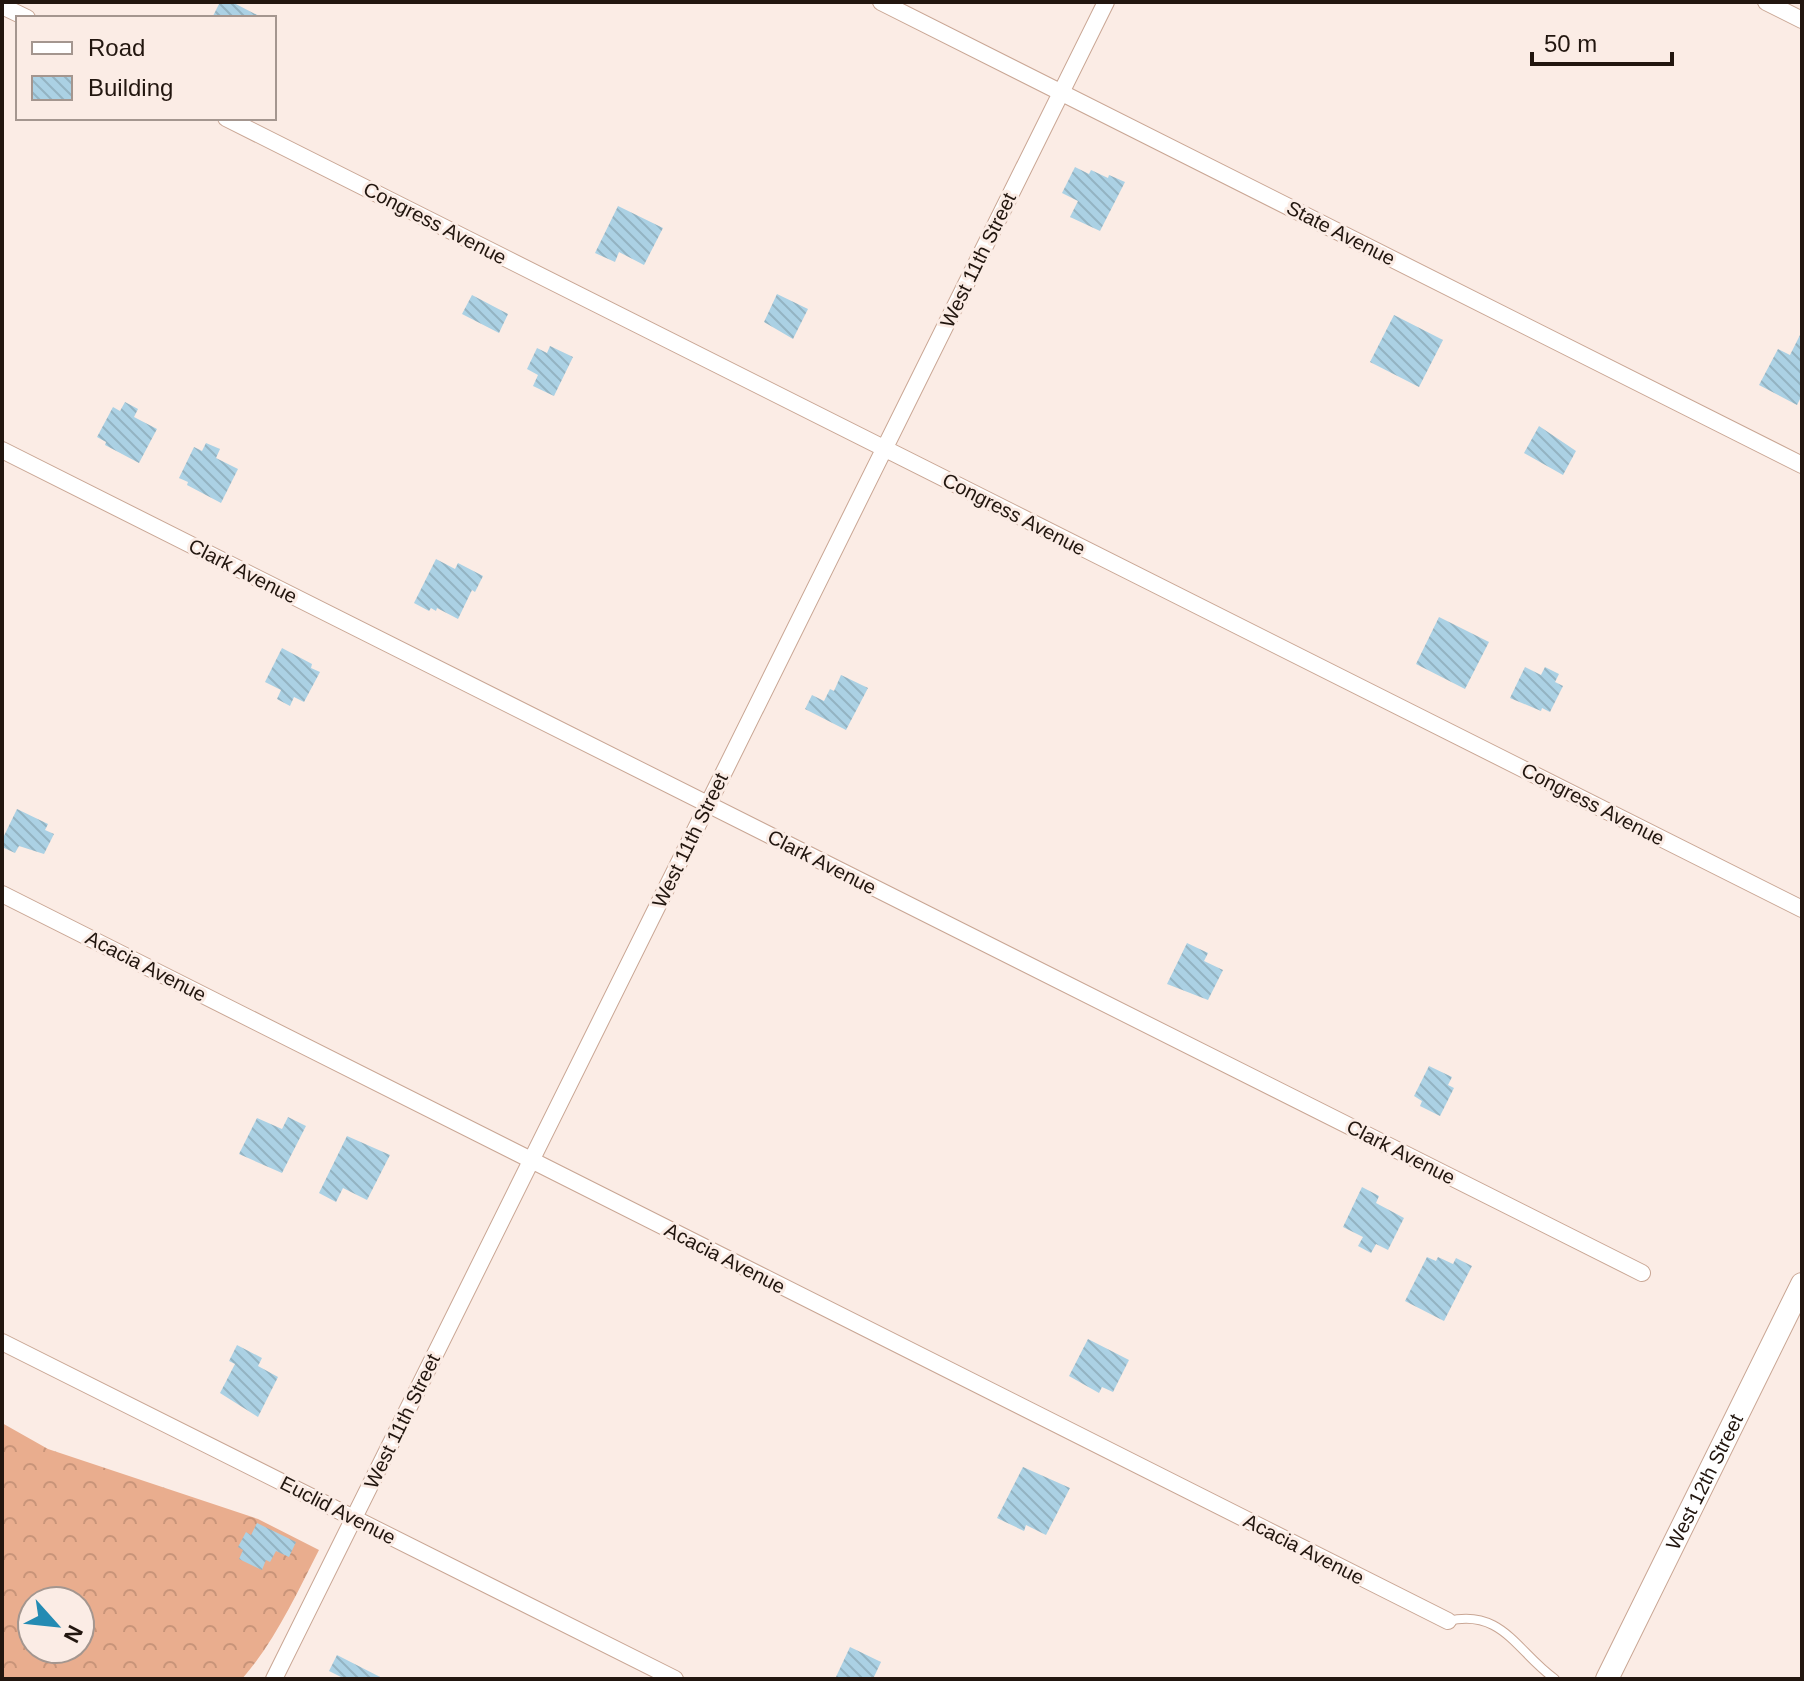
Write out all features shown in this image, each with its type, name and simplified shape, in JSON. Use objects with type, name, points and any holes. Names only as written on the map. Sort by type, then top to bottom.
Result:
[{"type":"street","name":"State Avenue","points":[[881,2],[1802,465]]},
{"type":"street","name":"West 11th Street","points":[[274,1679],[1106,2]]},
{"type":"street","points":[[1766,2],[1802,20]]},
{"type":"street","points":[[2,6],[23,16]]},
{"type":"street","name":"Congress Avenue","points":[[230,120],[1802,909]]},
{"type":"street","name":"Clark Avenue","points":[[2,450],[1642,1273]]},
{"type":"street","name":"Acacia Avenue","points":[[2,894],[1448,1621]]},
{"type":"street","name":"West 12th Street","points":[[1607,1679],[1802,1284]]},
{"type":"street","name":"Euclid Avenue","points":[[2,1342],[675,1679]]},
{"type":"lane","points":[[1448,1621],[1467,1617],[1491,1623],[1555,1679]]},
{"type":"green space","points":[[2,1423],[48,1449],[258,1519],[319,1550],[275,1633],[242,1679],[2,1679]]},
{"type":"building","points":[[220,2],[232,2],[259,16],[213,16]]},
{"type":"building","points":[[1075,167],[1089,174],[1091,170],[1125,182],[1100,231],[1070,217],[1078,201],[1062,193]]},
{"type":"building","points":[[618,206],[663,228],[644,265],[619,252],[615,262],[595,253]]},
{"type":"building","points":[[777,294],[808,309],[793,339],[764,322]]},
{"type":"building","points":[[472,295],[508,314],[499,333],[462,314]]},
{"type":"building","points":[[1394,315],[1443,340],[1419,387],[1370,362]]},
{"type":"building","points":[[1802,331],[1802,395],[1797,405],[1759,385],[1778,349],[1790,355]]},
{"type":"building","points":[[550,346],[573,357],[554,396],[533,386],[538,375],[527,369],[537,348],[547,353]]},
{"type":"building","points":[[125,402],[138,409],[134,417],[157,429],[139,463],[105,445],[106,442],[97,437],[113,407],[120,411]]},
{"type":"building","points":[[1539,426],[1576,451],[1563,475],[1524,453]]},
{"type":"building","points":[[206,443],[220,449],[216,458],[238,469],[221,503],[179,478],[194,447],[202,451]]},
{"type":"building","points":[[436,559],[455,569],[458,563],[483,576],[475,592],[472,590],[458,619],[437,608],[436,611],[431,608],[429,611],[414,603]]},
{"type":"building","points":[[1439,617],[1489,642],[1465,689],[1416,664]]},
{"type":"building","points":[[282,648],[312,664],[311,668],[320,672],[304,702],[294,697],[290,706],[277,699],[281,690],[265,682]]},
{"type":"building","points":[[1525,667],[1541,675],[1545,667],[1559,674],[1555,682],[1563,686],[1550,712],[1510,698]]},
{"type":"building","points":[[841,675],[868,688],[846,730],[805,709],[812,695],[824,701],[830,689],[834,691]]},
{"type":"building","points":[[17,809],[48,824],[45,830],[54,834],[44,854],[19,846],[15,853],[2,847],[2,840]]},
{"type":"building","points":[[1187,943],[1208,953],[1204,961],[1223,970],[1208,1000],[1167,984]]},
{"type":"building","points":[[1429,1066],[1452,1077],[1448,1085],[1454,1088],[1440,1116],[1420,1106],[1422,1101],[1414,1096]]},
{"type":"building","points":[[288,1117],[306,1126],[282,1173],[239,1154],[257,1118],[282,1129]]},
{"type":"building","points":[[347,1136],[390,1155],[367,1200],[343,1188],[336,1202],[319,1193]]},
{"type":"building","points":[[1362,1187],[1379,1196],[1376,1203],[1404,1218],[1388,1250],[1376,1244],[1371,1253],[1358,1246],[1363,1237],[1343,1227]]},
{"type":"building","points":[[1427,1257],[1436,1261],[1438,1257],[1453,1264],[1456,1258],[1472,1266],[1444,1321],[1405,1301]]},
{"type":"building","points":[[1088,1339],[1129,1360],[1113,1392],[1102,1387],[1099,1393],[1069,1376]]},
{"type":"building","points":[[237,1345],[262,1358],[258,1366],[278,1377],[258,1417],[220,1393],[235,1364],[229,1361]]},
{"type":"building","points":[[1023,1467],[1070,1488],[1046,1535],[1026,1525],[1024,1531],[997,1518]]},
{"type":"building","points":[[257,1523],[296,1542],[289,1557],[276,1551],[270,1562],[266,1560],[262,1570],[239,1559],[243,1550],[238,1547],[246,1532],[251,1535]]},
{"type":"building","points":[[850,1647],[881,1662],[873,1679],[835,1679]]},
{"type":"building","points":[[337,1655],[384,1679],[345,1679],[329,1671]]}]
